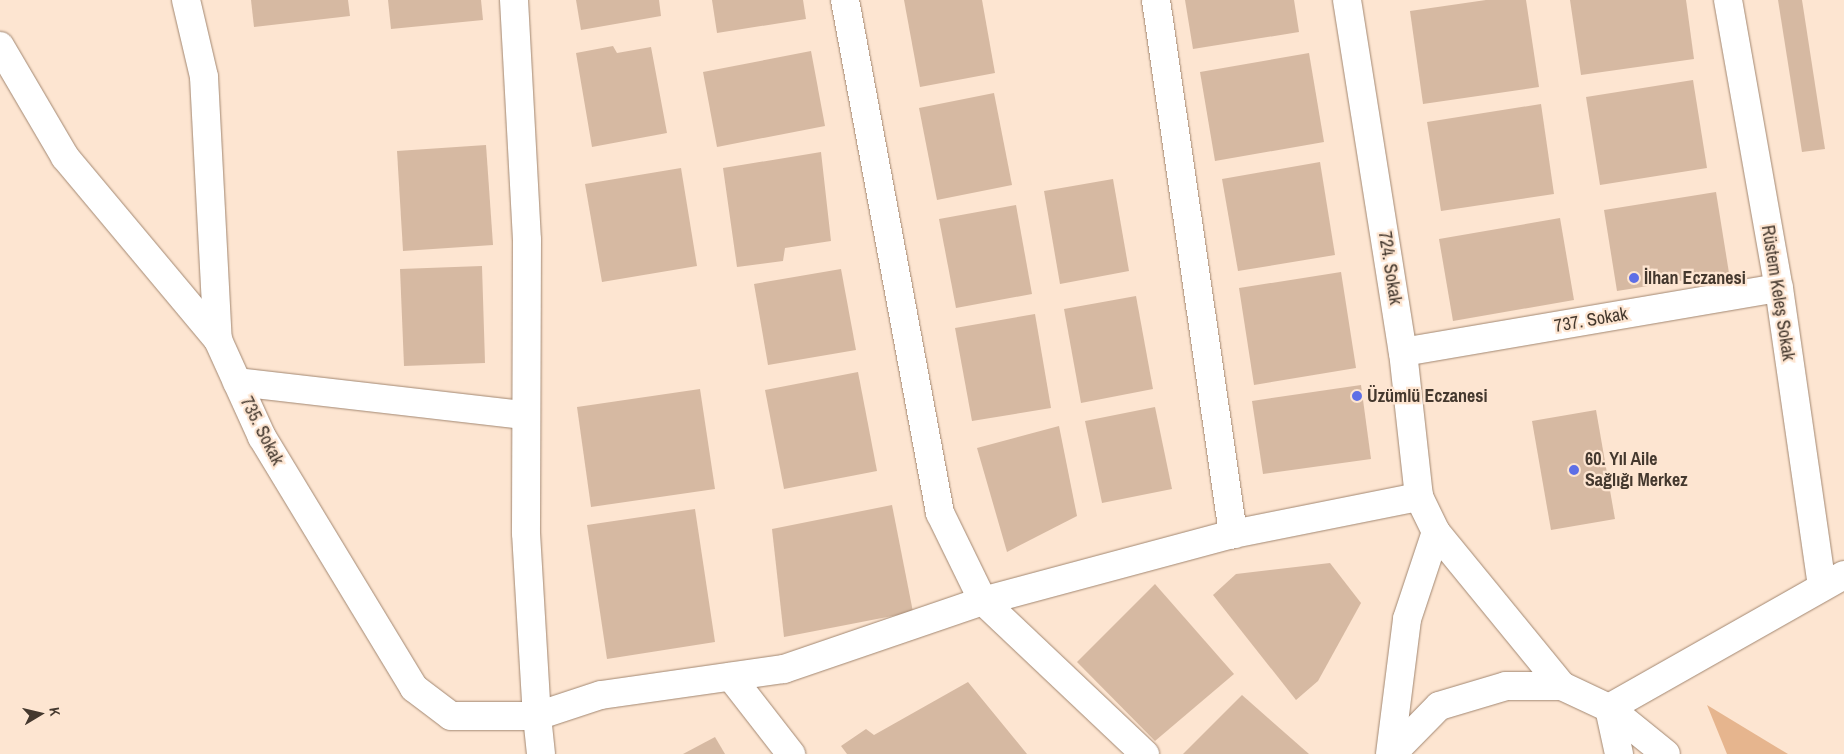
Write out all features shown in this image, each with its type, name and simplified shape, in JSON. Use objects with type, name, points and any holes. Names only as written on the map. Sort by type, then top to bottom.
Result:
[{"type":"street","points":[[186,0],[204,77],[218,340]]},
{"type":"street","points":[[514,0],[527,240],[523,415],[537,716],[542,754]]},
{"type":"street","points":[[845,0],[940,513],[983,601],[1145,754]]},
{"type":"street","points":[[1156,0],[1233,534]]},
{"type":"street","name":"724. Sokak","points":[[1347,0],[1404,352],[1419,497],[1436,532],[1562,686]]},
{"type":"street","name":"Rüstem Keleş Sokak","points":[[1728,0],[1833,580]]},
{"type":"street","name":"735. Sokak","points":[[0,46],[65,157],[218,340],[262,437],[310,521],[414,688],[451,716],[537,716],[601,695],[784,669],[983,601],[1233,534],[1419,497]]},
{"type":"street","name":"737. Sokak","points":[[1404,352],[1779,288]]},
{"type":"street","points":[[237,382],[523,415]]},
{"type":"street","points":[[1391,754],[1407,619],[1436,532]]},
{"type":"street","points":[[1609,708],[1833,580]]},
{"type":"street","points":[[731,677],[791,754]]},
{"type":"street","points":[[1391,754],[1440,706],[1506,686],[1562,686],[1609,708],[1666,754]]},
{"type":"street","points":[[1609,708],[1619,754]]},
{"type":"shaded area","points":[[1707,705],[1788,754],[1727,754]]},
{"type":"building","points":[[251,0],[348,0],[350,16],[254,27]]},
{"type":"building","points":[[388,0],[481,0],[483,20],[391,29]]},
{"type":"building","points":[[576,0],[659,0],[661,16],[581,30]]},
{"type":"building","points":[[712,0],[803,0],[806,19],[717,33]]},
{"type":"building","points":[[904,0],[982,0],[995,73],[920,87]]},
{"type":"building","points":[[1185,0],[1294,0],[1299,32],[1193,49]]},
{"type":"building","points":[[1486,0],[1526,0],[1539,87],[1423,104],[1410,11]]},
{"type":"building","points":[[1570,0],[1686,0],[1694,59],[1581,75]]},
{"type":"building","points":[[1778,0],[1802,0],[1825,149],[1802,152]]},
{"type":"building","points":[[613,46],[617,53],[651,47],[667,133],[592,147],[576,53]]},
{"type":"building","points":[[811,51],[825,126],[717,147],[703,72]]},
{"type":"building","points":[[1309,53],[1324,142],[1215,161],[1200,72]]},
{"type":"building","points":[[1693,80],[1707,168],[1600,185],[1586,97]]},
{"type":"building","points":[[994,93],[1012,185],[937,200],[919,108]]},
{"type":"building","points":[[1541,104],[1554,194],[1441,211],[1427,122]]},
{"type":"building","points":[[486,145],[493,245],[403,251],[397,151]]},
{"type":"building","points":[[821,152],[831,241],[785,248],[783,261],[737,267],[723,168]]},
{"type":"building","points":[[1320,162],[1335,255],[1238,271],[1222,179]]},
{"type":"building","points":[[681,168],[697,266],[602,282],[585,184]]},
{"type":"building","points":[[1113,179],[1129,271],[1060,284],[1044,191]]},
{"type":"building","points":[[1716,192],[1729,273],[1617,291],[1604,210]]},
{"type":"building","points":[[1016,205],[1032,294],[956,308],[939,219]]},
{"type":"building","points":[[1560,218],[1574,300],[1453,321],[1439,239]]},
{"type":"building","points":[[482,266],[485,363],[404,366],[400,269]]},
{"type":"building","points":[[841,269],[856,350],[768,365],[754,284]]},
{"type":"building","points":[[1341,272],[1356,368],[1254,385],[1239,288]]},
{"type":"building","points":[[1136,296],[1153,389],[1081,403],[1064,309]]},
{"type":"building","points":[[1035,314],[1051,408],[972,421],[955,328]]},
{"type":"building","points":[[858,372],[877,471],[784,489],[765,390]]},
{"type":"building","points":[[1361,385],[1371,459],[1263,474],[1252,401]]},
{"type":"building","points":[[700,389],[715,489],[591,507],[577,407]]},
{"type":"building","points":[[1155,407],[1172,489],[1102,503],[1085,421]]},
{"type":"building","name":"60. Yıl Aile Sağlığı Merkez","points":[[1596,410],[1615,519],[1551,530],[1532,421]]},
{"type":"building","points":[[1059,426],[1077,516],[1007,552],[977,448]]},
{"type":"building","points":[[892,505],[913,612],[784,637],[772,529]]},
{"type":"building","points":[[695,509],[715,642],[607,659],[587,525]]},
{"type":"building","points":[[1330,563],[1361,603],[1318,681],[1296,700],[1213,595],[1236,574]]},
{"type":"building","points":[[1155,584],[1234,674],[1155,741],[1077,662]]},
{"type":"building","points":[[968,682],[1027,754],[847,754],[841,746],[866,729],[874,735]]},
{"type":"building","points":[[1242,695],[1309,754],[1183,754]]},
{"type":"building","points":[[715,737],[725,754],[683,754]]},
{"type":"place","name":"İlhan Eczanesi","points":[[1634,278]]},
{"type":"place","name":"Üzümlü Eczanesi","points":[[1357,396]]},
{"type":"place","name":"60. Yıl Aile Sağlığı Merkez","points":[[1574,470]]}]
